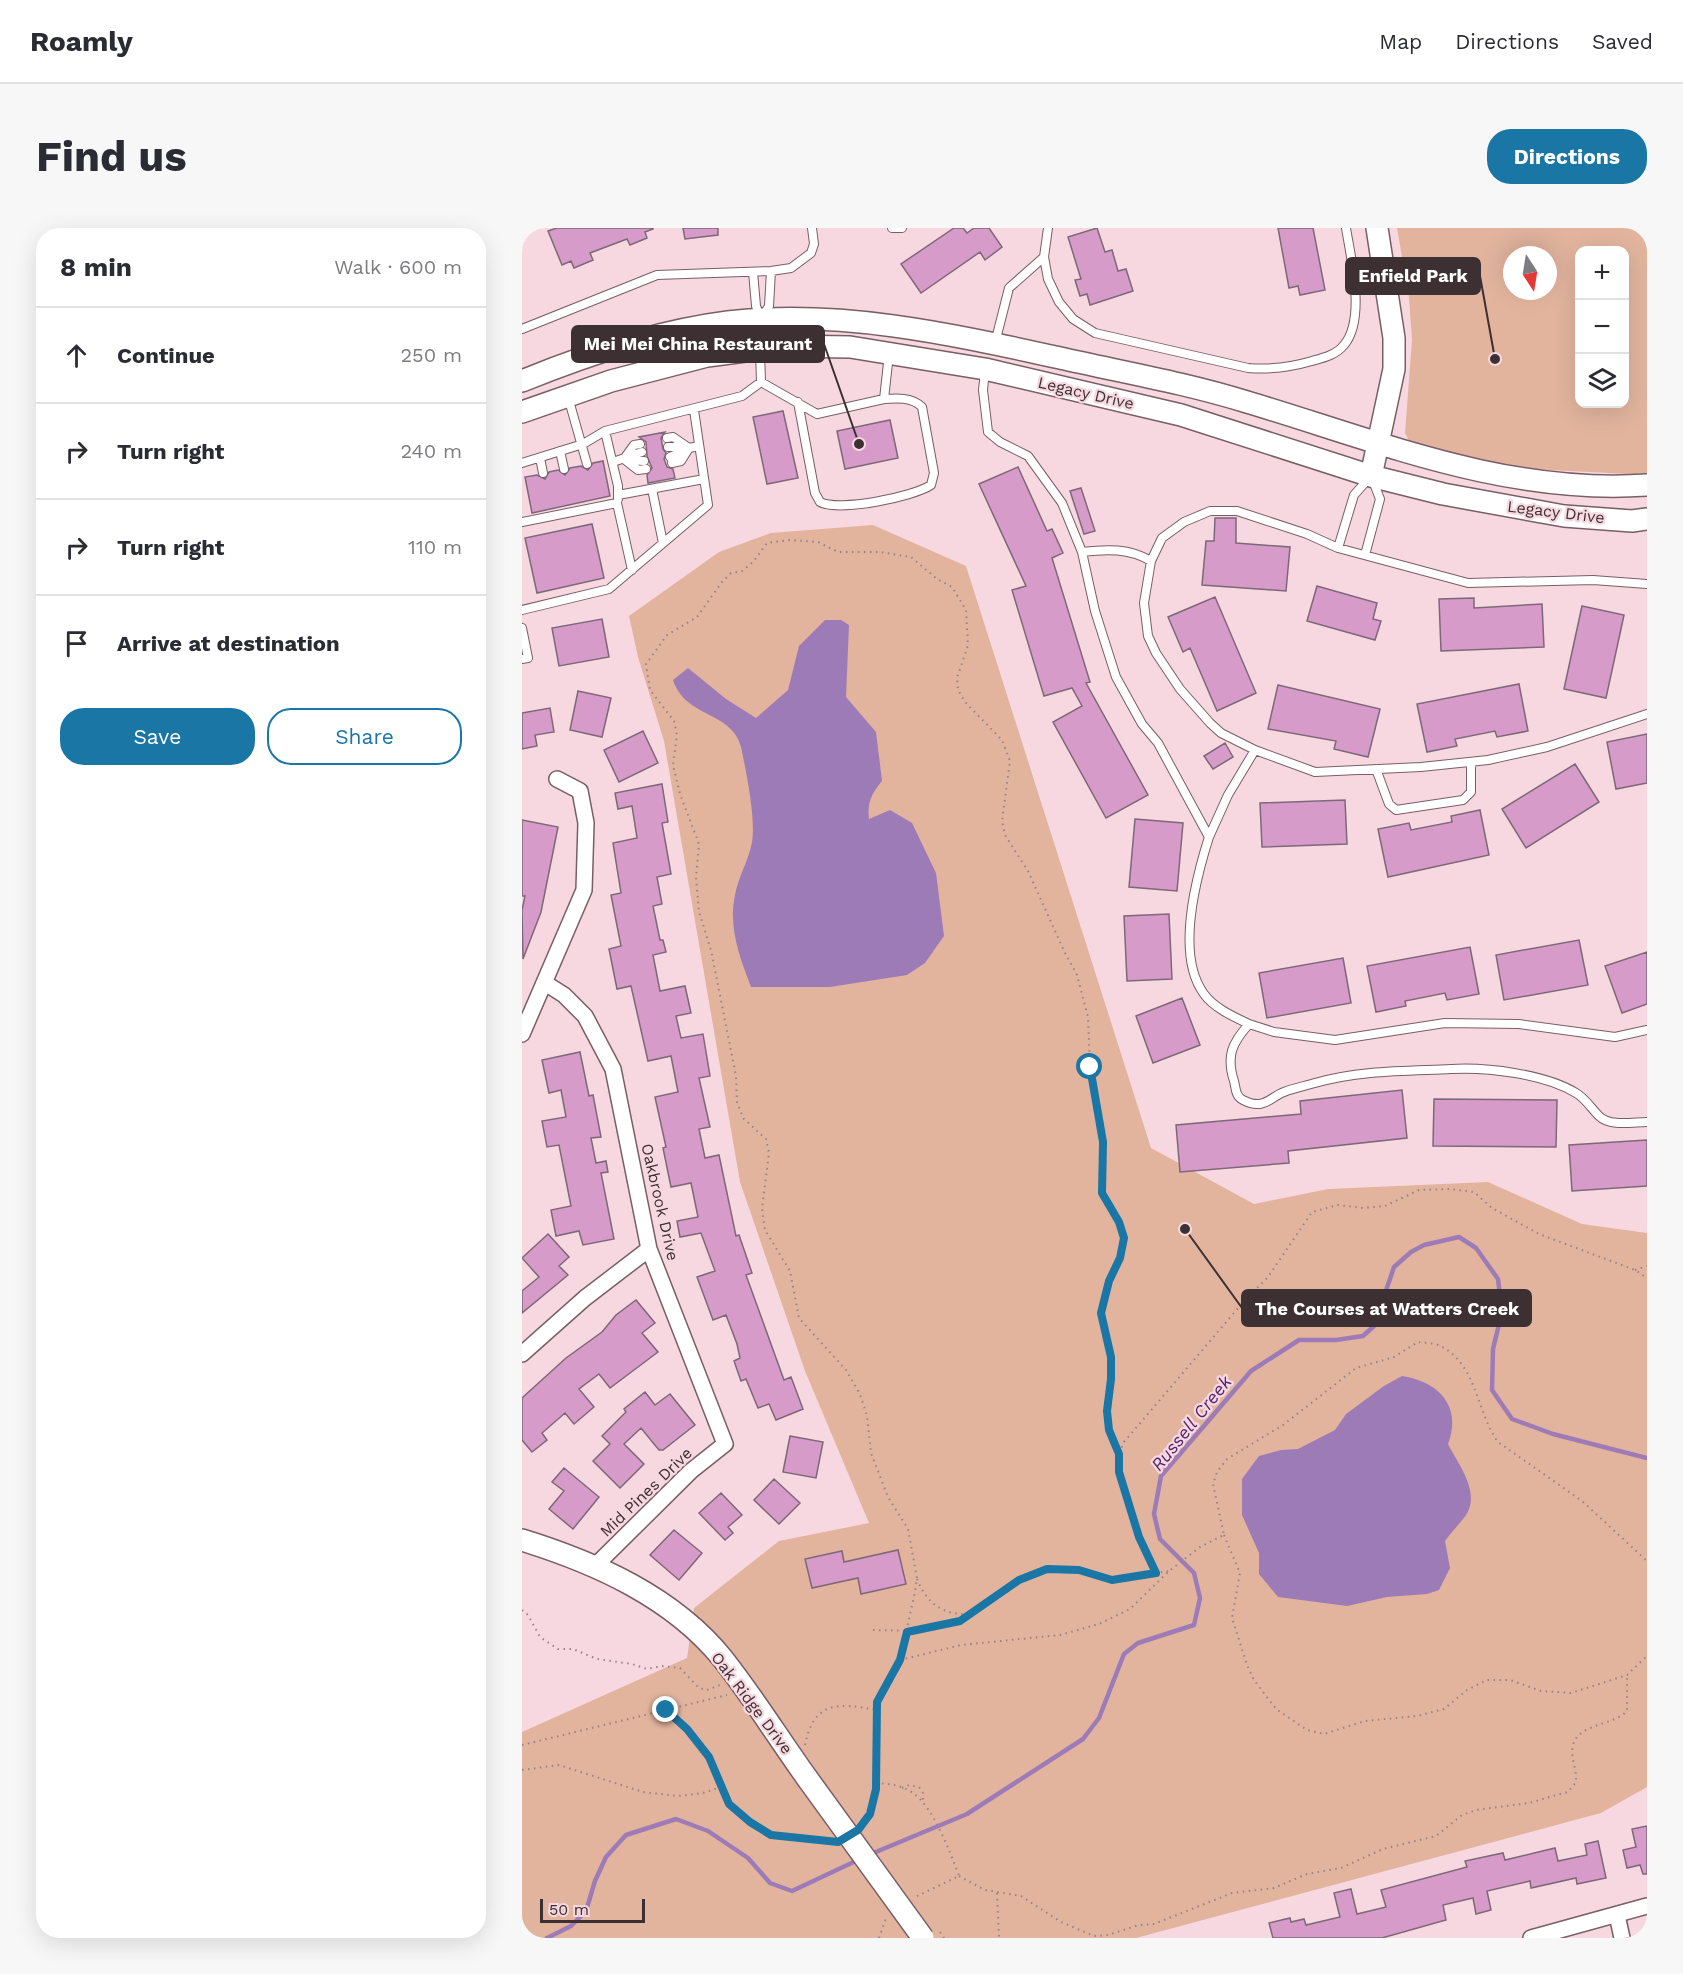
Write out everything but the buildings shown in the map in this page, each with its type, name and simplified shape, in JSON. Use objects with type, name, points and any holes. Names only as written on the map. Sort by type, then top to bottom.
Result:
[{"type":"main road","points":[[1371,476],[1394,369],[1394,339],[1377,228]]},
{"type":"main road","points":[[760,349],[761,320]]},
{"type":"main road","name":"Legacy Drive","points":[[522,381],[643,339],[701,326],[761,320],[865,322],[995,344],[1244,401],[1378,444],[1476,471],[1549,481],[1647,485]]},
{"type":"main road","points":[[985,369],[995,344]]},
{"type":"main road","name":"Legacy Drive","points":[[522,412],[656,368],[784,346],[850,347],[985,369],[1181,415],[1371,476],[1471,500],[1564,516],[1647,519]]},
{"type":"main road","name":"Oak Ridge Drive","points":[[522,1540],[556,1551],[593,1568],[611,1572],[679,1616],[722,1658],[923,1938]]},
{"type":"street","points":[[522,1035],[584,890],[586,823],[580,791],[557,779]]},
{"type":"street","name":"Oakbrook Drive","points":[[545,982],[564,995],[585,1016],[613,1069],[650,1249],[725,1444]]},
{"type":"street","points":[[522,1354],[585,1298],[650,1249]]},
{"type":"street","name":"Mid Pines Drive","points":[[593,1568],[691,1471],[725,1444]]},
{"type":"street","points":[[1531,1938],[1647,1906]]},
{"type":"street","points":[[1617,1915],[1622,1938]]},
{"type":"lane","points":[[522,329],[657,275],[771,272],[790,268],[811,253],[814,244],[812,228]]},
{"type":"lane","points":[[892,228],[902,228]]},
{"type":"lane","points":[[1048,228],[1044,257],[1048,279],[1059,302],[1073,320],[1095,333],[1248,368],[1266,369],[1306,363],[1329,356],[1343,346],[1354,321],[1355,283],[1346,228]]},
{"type":"lane","points":[[995,344],[1009,288],[1044,257]]},
{"type":"lane","points":[[753,272],[756,306],[761,320]]},
{"type":"lane","points":[[761,320],[769,306],[771,272]]},
{"type":"lane","points":[[1355,283],[1385,280]]},
{"type":"lane","points":[[760,349],[761,382]]},
{"type":"lane","points":[[884,399],[889,353]]},
{"type":"lane","points":[[985,369],[983,385],[988,432],[1000,442],[1028,456],[1044,475],[1062,503],[1082,552],[1095,611],[1116,677],[1142,724],[1158,743],[1170,770],[1209,837]]},
{"type":"lane","points":[[761,382],[798,402],[817,414],[884,399],[901,398],[917,402],[922,407],[934,472],[931,485],[909,494],[837,507],[820,502],[815,493],[798,402]]},
{"type":"lane","points":[[522,463],[582,444],[605,431],[742,396],[761,382]]},
{"type":"lane","points":[[568,396],[587,464]]},
{"type":"lane","points":[[522,610],[609,589],[708,505],[694,410]]},
{"type":"lane","points":[[605,431],[613,462],[632,570]]},
{"type":"lane","points":[[668,442],[689,448],[699,446]]},
{"type":"lane","points":[[613,462],[624,459],[641,448]]},
{"type":"lane","points":[[671,460],[681,461],[689,448]]},
{"type":"lane","points":[[560,451],[564,469]]},
{"type":"lane","points":[[540,458],[543,473]]},
{"type":"lane","points":[[624,459],[638,470],[645,465]]},
{"type":"lane","points":[[1338,548],[1354,495],[1371,476],[1380,499],[1365,555]]},
{"type":"lane","points":[[522,522],[552,512],[704,479]]},
{"type":"lane","points":[[652,489],[663,543]]},
{"type":"lane","points":[[1647,584],[1593,580],[1468,583],[1338,548],[1307,534],[1237,511],[1209,511],[1184,522],[1162,538],[1151,561],[1144,603],[1148,636],[1156,653],[1180,689],[1210,723],[1221,733],[1255,750],[1314,772],[1376,770],[1471,762],[1547,747],[1647,714]]},
{"type":"lane","points":[[1082,552],[1107,550],[1136,552],[1151,561]]},
{"type":"lane","points":[[522,628],[528,658],[522,659]]},
{"type":"lane","points":[[1255,750],[1228,795],[1209,837],[1197,876],[1190,930],[1194,968],[1204,995],[1229,1014],[1249,1024],[1274,1032],[1335,1040],[1445,1023],[1519,1024],[1615,1037],[1647,1030]]},
{"type":"lane","points":[[1376,770],[1389,804],[1396,810],[1464,800],[1471,792],[1471,762]]},
{"type":"lane","points":[[1249,1024],[1236,1038],[1230,1051],[1229,1069],[1237,1095],[1243,1100],[1257,1104],[1272,1101],[1282,1092],[1345,1077],[1471,1068],[1516,1074],[1577,1093],[1600,1118],[1617,1123],[1647,1122]]},
{"type":"path","points":[[972,1614],[954,1614],[937,1608],[924,1595],[916,1578],[908,1529],[888,1497],[871,1453],[867,1416],[860,1394],[846,1370],[799,1318],[790,1271],[765,1230],[762,1209],[769,1153],[766,1139],[744,1119],[737,1103],[736,1076],[711,950],[699,912],[696,877],[699,844],[680,794],[673,765],[677,735],[674,721],[650,690],[646,664],[667,635],[697,617],[722,582],[731,573],[742,571],[753,562],[767,543],[790,540],[818,542],[838,552],[880,552],[911,557],[937,579],[952,587],[966,610],[968,645],[957,678],[958,690],[965,702],[1002,740],[1010,761],[1010,775],[1003,808],[1005,835],[1028,870],[1077,975],[1088,1017],[1090,1067],[1103,1142],[1102,1193],[1119,1222],[1124,1238],[1120,1258],[1109,1281],[1101,1313],[1111,1357],[1107,1411],[1109,1430],[1119,1454]]},
{"type":"path","points":[[1156,1573],[1139,1537],[1119,1472],[1119,1454],[1124,1442],[1245,1300],[1268,1277],[1312,1212],[1338,1205],[1363,1208],[1385,1206],[1419,1190],[1450,1189],[1474,1192],[1492,1208],[1539,1234],[1635,1270],[1647,1278]]},
{"type":"path","points":[[1635,1270],[1647,1266]]},
{"type":"path","points":[[1647,1561],[1582,1501],[1498,1442],[1490,1430],[1465,1366],[1441,1346],[1418,1342],[1394,1357],[1356,1368],[1283,1425],[1227,1459],[1216,1472],[1214,1484],[1224,1535],[1240,1573],[1232,1618],[1247,1665],[1276,1709],[1307,1730],[1324,1734],[1365,1721],[1417,1716],[1444,1709],[1467,1690],[1487,1680],[1510,1680],[1542,1691],[1571,1693],[1627,1675],[1647,1656]]},
{"type":"path","points":[[900,1660],[961,1645],[1079,1631],[1130,1609],[1168,1571],[1200,1547],[1224,1535]]},
{"type":"path","points":[[873,1630],[907,1632],[948,1625],[972,1614],[1019,1580],[1047,1569],[1079,1570],[1112,1580],[1168,1571]]},
{"type":"path","points":[[858,1830],[870,1814],[876,1783],[877,1702],[900,1660],[916,1578]]},
{"type":"path","points":[[522,1610],[528,1615],[540,1637],[558,1649],[573,1649],[597,1659],[632,1664],[647,1669],[662,1666],[680,1668],[699,1688],[707,1690],[721,1685],[727,1695],[522,1745]]},
{"type":"path","points":[[876,1783],[912,1792],[922,1803],[952,1856],[959,1876],[985,1890],[1022,1896],[1062,1922],[1094,1936],[1108,1935],[1139,1925],[1154,1924],[1232,1893],[1274,1888],[1307,1874],[1341,1869],[1383,1849],[1421,1842],[1436,1836],[1462,1815],[1476,1810],[1529,1803],[1568,1792],[1576,1782],[1573,1747],[1576,1737],[1589,1728],[1619,1719],[1627,1711],[1627,1675]]},
{"type":"path","points":[[805,1747],[810,1724],[819,1713],[845,1704],[877,1710]]},
{"type":"path","points":[[666,1710],[687,1729],[709,1757],[729,1804],[750,1822],[771,1835],[838,1842]]},
{"type":"path","points":[[522,1770],[559,1765],[643,1792],[678,1796],[703,1793],[721,1787]]},
{"type":"path","points":[[902,1788],[909,1785],[919,1787],[923,1793],[922,1803]]},
{"type":"path","points":[[906,1903],[924,1891],[959,1876]]},
{"type":"path","points":[[997,1893],[999,1938]]},
{"type":"path","points":[[879,1938],[888,1915]]},
{"type":"shaded area","points":[[1397,228],[1647,228],[1647,475],[1532,469],[1484,461],[1409,441],[1405,433],[1412,340],[1409,298]]},
{"type":"shaded area","points":[[873,525],[966,566],[1151,1148],[1254,1204],[1328,1189],[1488,1182],[1582,1224],[1647,1233],[1647,1787],[1601,1813],[1136,1938],[522,1938],[522,1732],[687,1658],[694,1608],[779,1541],[869,1523],[805,1371],[740,1182],[664,741],[638,657],[629,616],[719,552],[771,533]]},
{"type":"shaded area","points":[[825,620],[841,620],[849,625],[846,697],[876,732],[882,781],[871,798],[869,819],[890,810],[912,823],[936,873],[944,936],[925,963],[907,975],[830,987],[751,987],[739,954],[733,919],[736,888],[751,849],[753,832],[750,795],[741,747],[736,735],[728,727],[687,701],[673,680],[688,668],[726,699],[756,718],[788,690],[799,646]]},
{"type":"shaded area","points":[[1402,1376],[1427,1384],[1444,1398],[1450,1408],[1452,1419],[1452,1431],[1448,1444],[1470,1488],[1470,1506],[1466,1515],[1445,1541],[1450,1568],[1439,1590],[1427,1594],[1387,1597],[1347,1606],[1278,1597],[1259,1574],[1259,1553],[1242,1515],[1242,1479],[1259,1456],[1281,1450],[1298,1449],[1335,1430],[1346,1414],[1384,1386]]},
{"type":"waterway","name":"Russell Creek","points":[[871,1854],[967,1814],[1083,1739],[1099,1718],[1124,1654],[1138,1643],[1194,1625],[1200,1598],[1194,1573],[1160,1539],[1154,1514],[1161,1476],[1251,1371],[1299,1340],[1336,1340],[1363,1336],[1374,1326],[1394,1267],[1411,1252],[1424,1245],[1459,1237],[1476,1248],[1498,1279],[1502,1312],[1493,1349],[1492,1390],[1512,1419],[1553,1434],[1647,1458]]},
{"type":"waterway","name":"Russell Creek","points":[[547,1938],[571,1926],[586,1911],[595,1881],[606,1857],[626,1835],[676,1819],[708,1831],[748,1858],[770,1883],[792,1891],[860,1859]]},
{"type":"place","name":"Enfield Park","points":[[1495,359]]},
{"type":"place","name":"Mei Mei China Restaurant","points":[[859,444]]},
{"type":"place","name":"The Courses at Watters Creek","points":[[1185,1229]]},
{"type":"route","points":[[666,1710],[687,1729],[709,1757],[729,1804],[750,1822],[771,1835],[838,1842],[858,1830],[870,1814],[876,1789],[877,1702],[900,1660],[907,1632],[960,1621],[978,1611],[1019,1580],[1047,1569],[1079,1570],[1112,1580],[1156,1573],[1139,1537],[1119,1472],[1119,1454],[1111,1441],[1109,1430],[1107,1411],[1111,1357],[1101,1313],[1109,1281],[1120,1258],[1124,1238],[1119,1222],[1102,1193],[1101,1119],[1093,1092],[1090,1067]]}]
